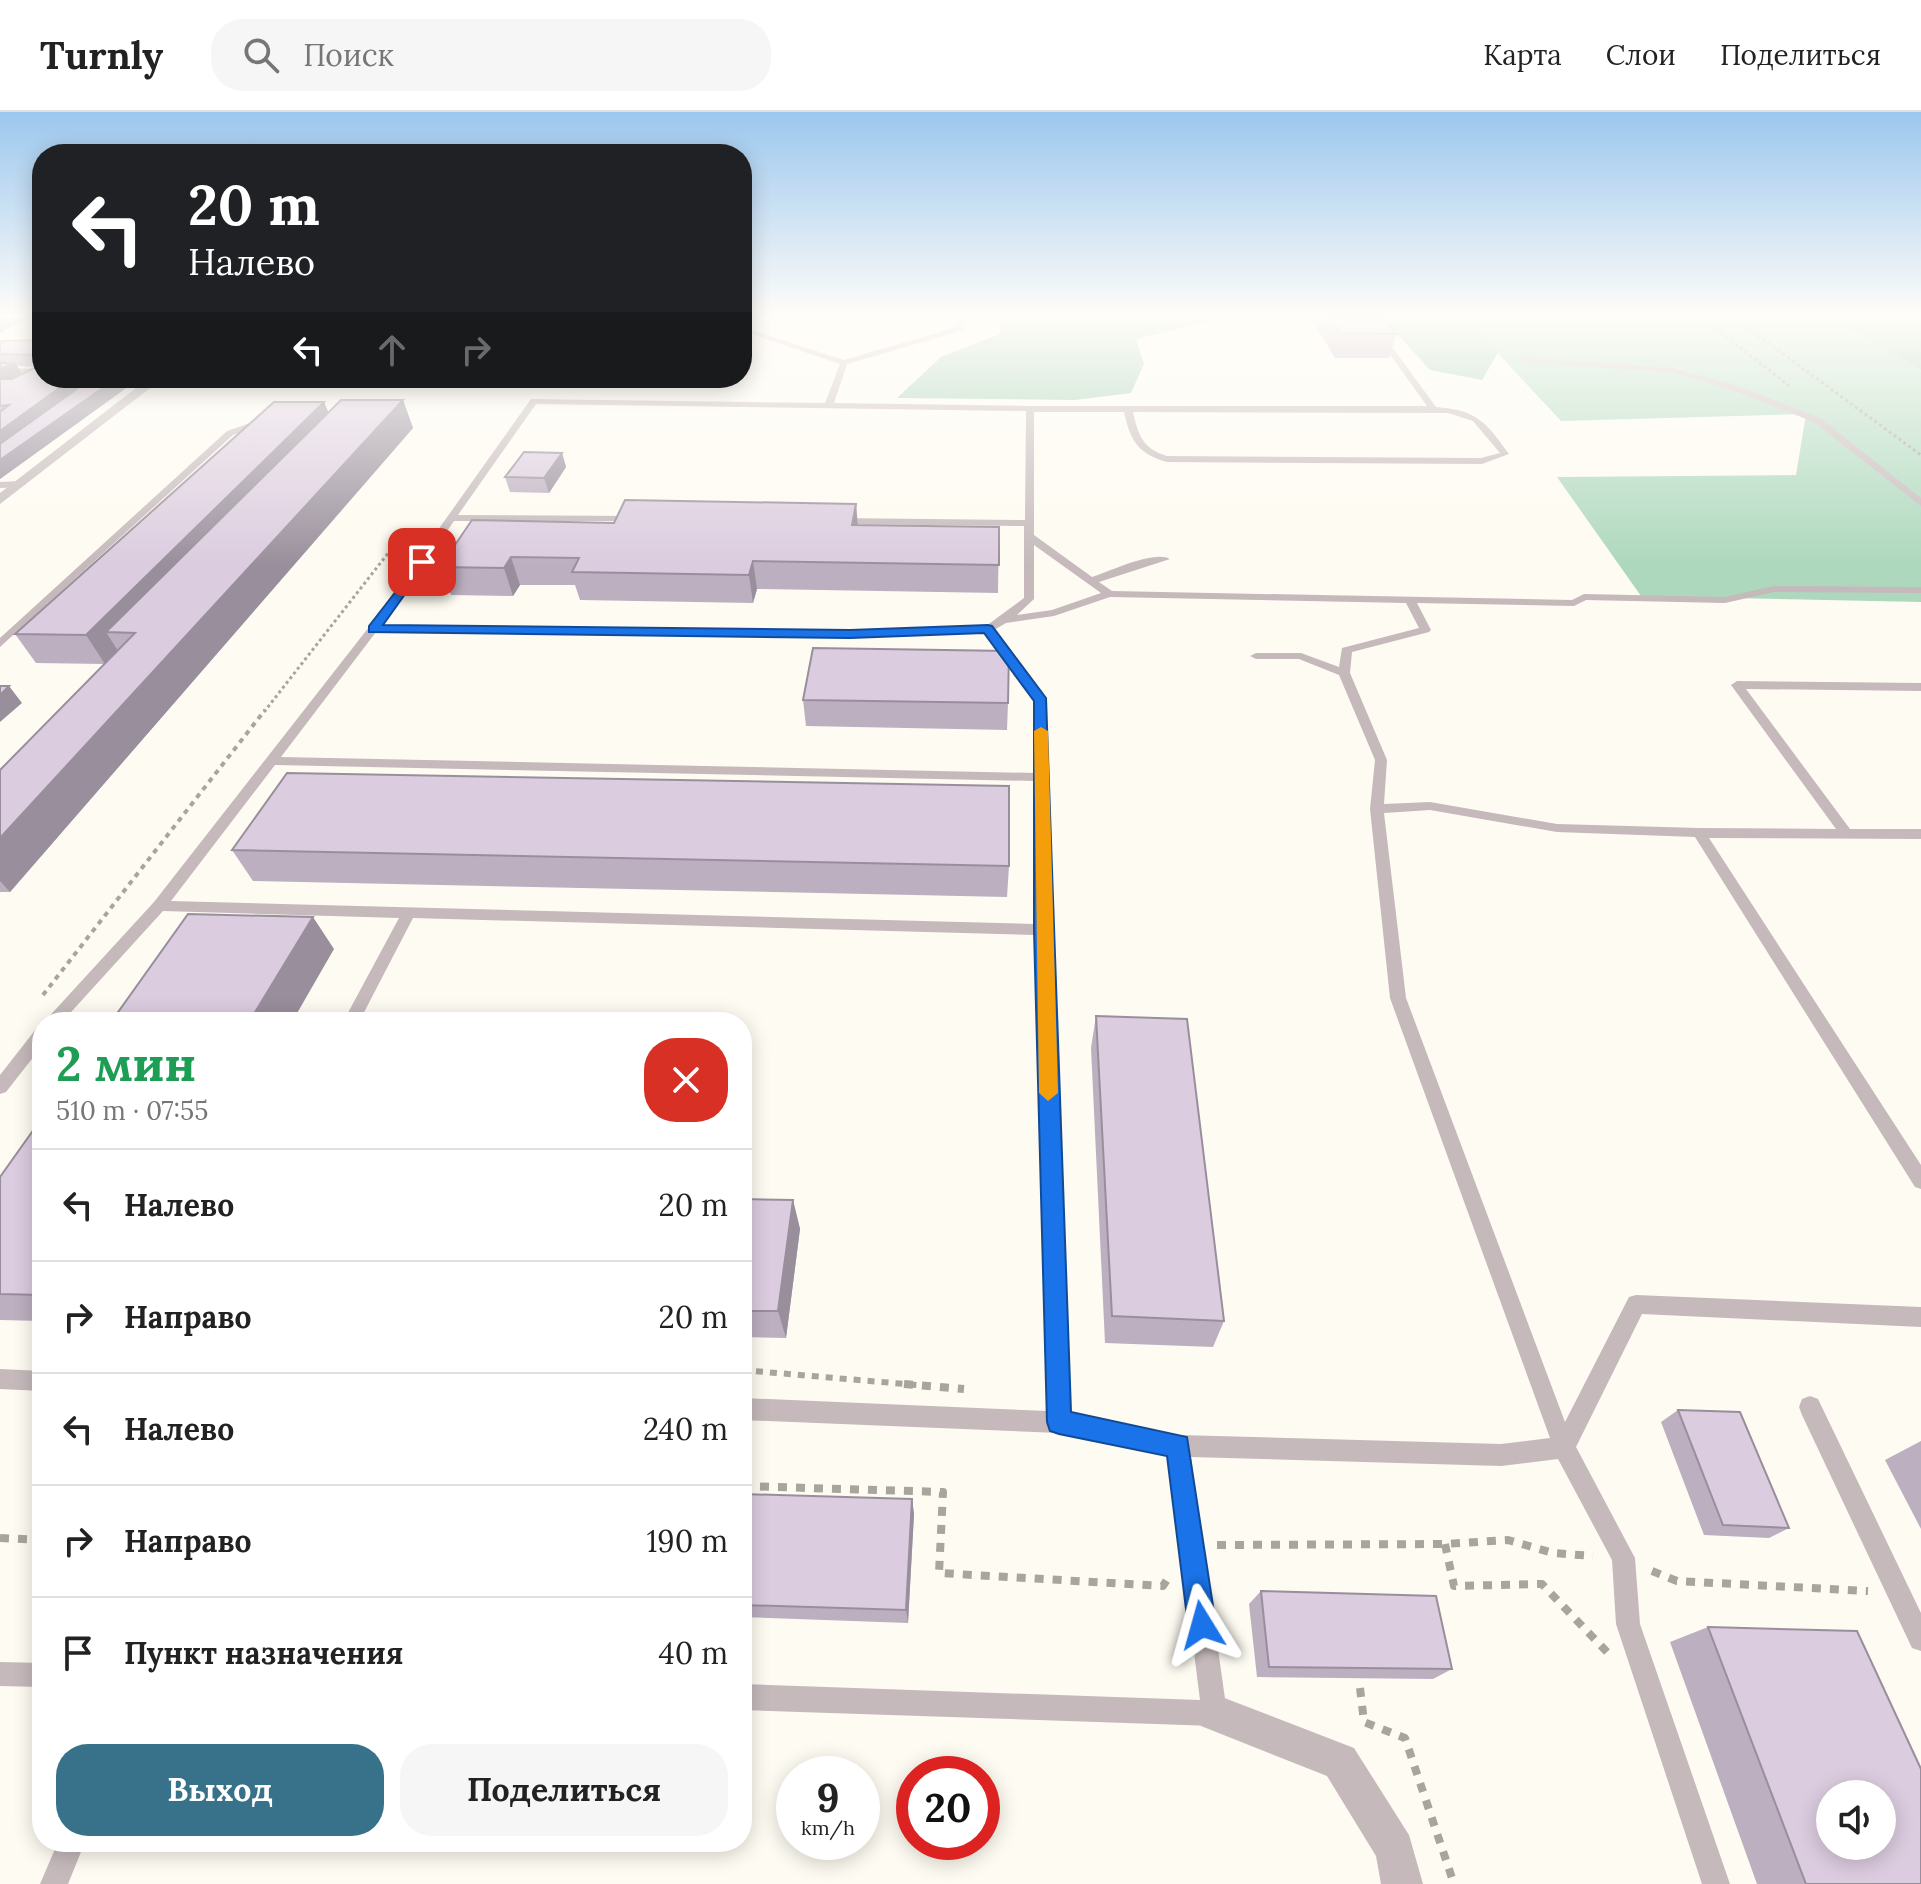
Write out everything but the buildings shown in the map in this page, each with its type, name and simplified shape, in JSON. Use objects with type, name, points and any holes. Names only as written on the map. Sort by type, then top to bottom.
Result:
[{"type":"street","points":[[0,500],[128,401]]},
{"type":"street","points":[[1214,1713],[1340,1762],[1395,1849],[1402,1884]]},
{"type":"lane","points":[[61,1012],[159,906],[373,629],[534,401],[1030,409],[1128,409],[1433,409],[1466,411],[1486,428],[1505,454],[1482,461],[1167,459],[1148,455],[1141,447],[1128,409]]},
{"type":"lane","points":[[829,405],[831,401]]},
{"type":"lane","points":[[1427,401],[1433,409]]},
{"type":"lane","points":[[1767,401],[1817,420],[1921,503]]},
{"type":"lane","points":[[373,629],[850,634],[988,629],[1029,599],[1030,409]]},
{"type":"lane","points":[[0,644],[230,433],[260,421],[275,421]]},
{"type":"lane","points":[[0,485],[21,484]]},
{"type":"lane","points":[[454,518],[646,519]]},
{"type":"lane","points":[[822,521],[1030,523]]},
{"type":"lane","points":[[1030,537],[1109,594]]},
{"type":"lane","points":[[1091,581],[1152,560],[1165,559]]},
{"type":"lane","points":[[1003,620],[1054,613],[1109,594],[1574,603],[1584,597],[1725,600],[1774,589],[1921,590]]},
{"type":"lane","points":[[1410,600],[1425,630],[1346,650],[1344,673],[1381,760],[1377,809],[1398,998],[1564,1447],[1623,1558],[1628,1624],[1716,1884]]},
{"type":"lane","points":[[988,629],[1041,701],[1043,930],[1059,1422]]},
{"type":"lane","points":[[1256,656],[1301,656],[1344,673]]},
{"type":"lane","points":[[1846,833],[1737,685],[1921,687]]},
{"type":"lane","points":[[271,761],[1040,777]]},
{"type":"lane","points":[[1377,809],[1430,806],[1557,828],[1699,833],[1921,834]]},
{"type":"lane","points":[[1699,833],[1921,1181]]},
{"type":"lane","points":[[159,906],[1043,930]]},
{"type":"lane","points":[[356,1012],[408,914]]},
{"type":"lane","points":[[0,1087],[32,1047]]},
{"type":"lane","points":[[1564,1447],[1636,1304],[1921,1317]]},
{"type":"lane","points":[[0,1379],[32,1381]]},
{"type":"lane","points":[[1810,1407],[1921,1639]]},
{"type":"lane","points":[[752,1409],[1059,1422],[1179,1446],[1501,1455],[1564,1447]]},
{"type":"lane","points":[[752,1697],[1214,1713],[1179,1446]]},
{"type":"lane","points":[[0,1674],[32,1675]]},
{"type":"lane","points":[[54,1884],[68,1852]]},
{"type":"path","points":[[1847,401],[1921,455]]},
{"type":"path","points":[[39,1001],[407,529]]},
{"type":"path","points":[[752,1371],[972,1389]]},
{"type":"path","points":[[752,1486],[943,1492],[939,1573],[1163,1586],[1191,1546],[1445,1544],[1508,1540],[1553,1553],[1623,1558],[1677,1581],[1898,1593]]},
{"type":"path","points":[[0,1538],[32,1540]]},
{"type":"path","points":[[1445,1544],[1454,1586],[1542,1584],[1613,1658]]},
{"type":"path","points":[[1360,1688],[1364,1722],[1405,1738],[1454,1884]]},
{"type":"green space","points":[[1542,401],[1921,401],[1921,602],[1641,596],[1557,477],[1796,475],[1806,414],[1561,421]]},
{"type":"slow traffic","points":[[1041,731],[1048,1093]]},
{"type":"route","points":[[422,562],[373,629],[850,634],[988,629],[1041,701],[1043,930],[1059,1422],[1179,1446],[1202,1625]]}]
